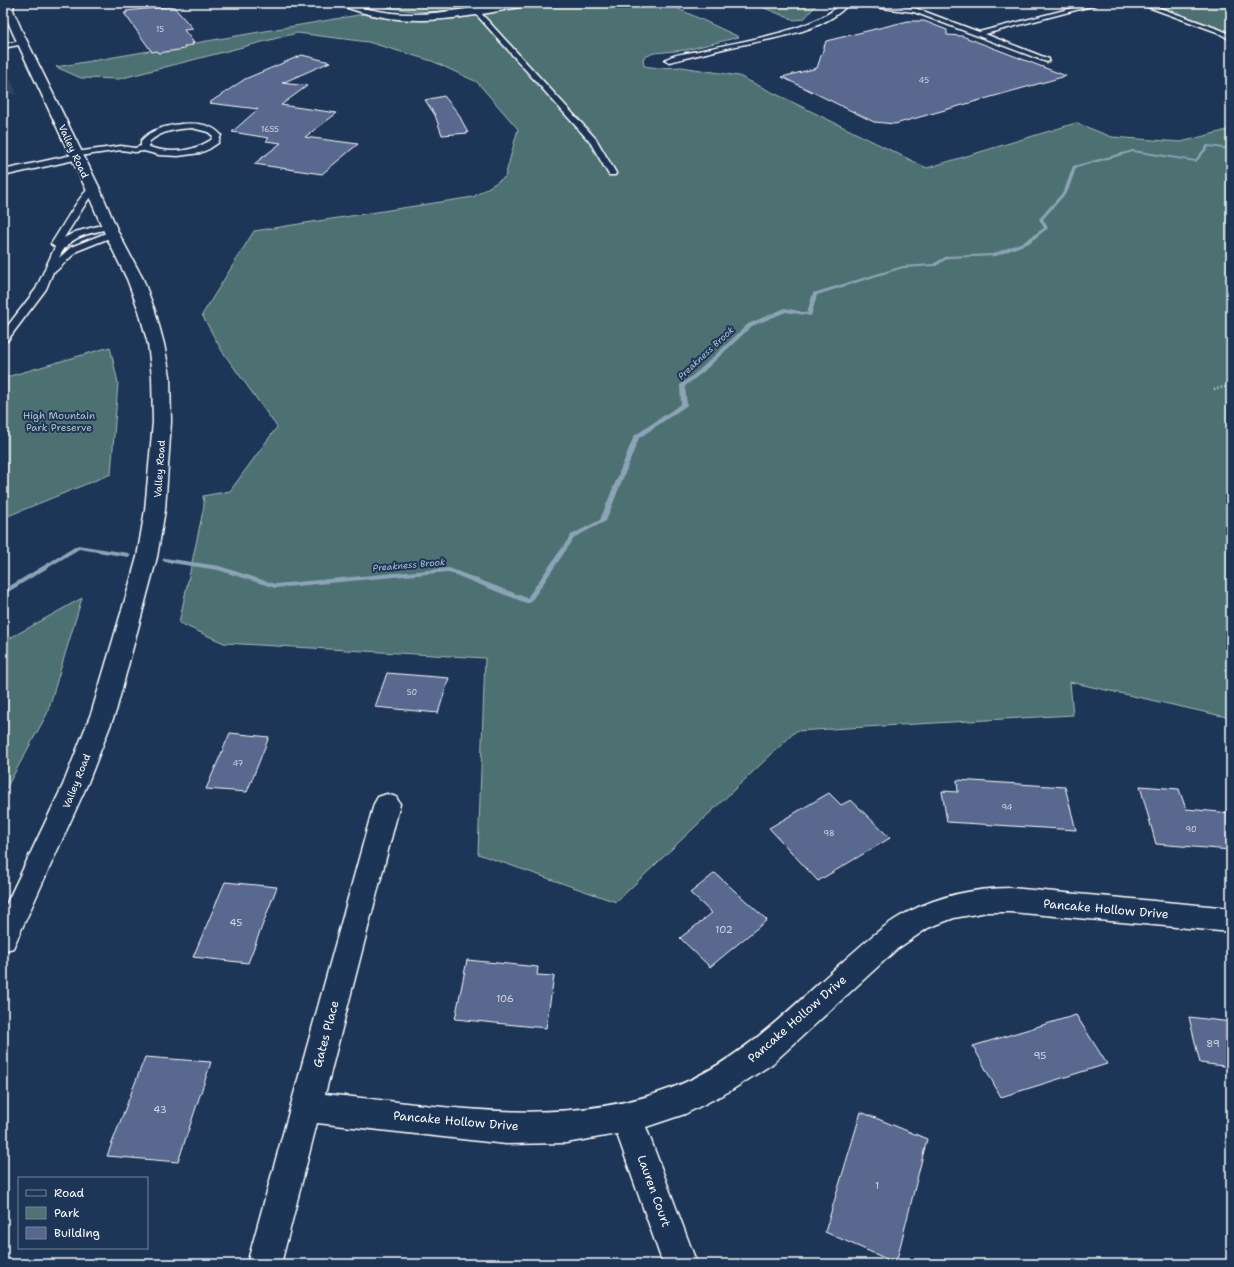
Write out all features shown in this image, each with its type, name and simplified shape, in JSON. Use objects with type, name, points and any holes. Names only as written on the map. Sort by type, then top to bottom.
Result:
[{"type":"main road","name":"Valley Road","points":[[3,939],[75,785],[104,711],[138,593],[155,510],[162,422],[161,376],[156,344],[147,311],[135,279],[110,230],[93,189],[22,43],[8,10],[9,3]]},
{"type":"main road","points":[[344,3],[353,8],[369,12],[406,16],[452,16],[524,3]]},
{"type":"main road","name":"Gates Place","points":[[264,1264],[387,804]]},
{"type":"main road","name":"Pancake Hollow Drive","points":[[307,1107],[506,1128],[566,1127],[627,1117],[674,1103],[719,1081],[761,1054],[887,940],[918,920],[952,906],[987,900],[1010,900],[1231,920]]},
{"type":"main road","name":"Lauren Court","points":[[627,1117],[680,1264]]},
{"type":"lane","points":[[670,60],[794,30],[818,22],[835,13],[846,3]]},
{"type":"lane","points":[[858,3],[915,10],[1047,60]]},
{"type":"lane","points":[[1140,3],[1219,31],[1231,38]]},
{"type":"lane","points":[[1158,9],[1162,3]]},
{"type":"lane","points":[[978,34],[1092,5]]},
{"type":"lane","points":[[477,12],[593,141],[612,173]]},
{"type":"lane","points":[[3,46],[22,43]]},
{"type":"lane","points":[[100,160],[145,148],[153,152],[165,154],[191,152],[212,144],[217,135],[214,131],[201,127],[177,127],[151,135],[145,141],[145,148]]},
{"type":"lane","points":[[3,173],[79,160],[121,148],[135,150]]},
{"type":"lane","points":[[3,339],[41,289],[49,272],[52,250],[84,199],[93,189]]},
{"type":"lane","points":[[49,272],[74,249],[110,230]]},
{"type":"path","points":[[1214,389],[1231,386]]},
{"type":"shaded area","points":[[3,61],[17,95],[3,92]]},
{"type":"green space","points":[[371,3],[489,3],[460,10],[430,12],[385,7]]},
{"type":"green space","points":[[543,3],[666,3],[739,37],[686,50],[654,53],[643,58],[644,66],[658,68],[682,67],[739,76],[927,168],[1076,123],[1112,137],[1181,142],[1231,129],[1231,718],[1070,682],[1073,715],[796,731],[616,902],[478,854],[485,658],[224,643],[179,623],[204,506],[203,496],[230,491],[277,427],[222,351],[202,315],[254,231],[473,197],[505,177],[518,129],[477,82],[432,61],[368,42],[297,33],[119,79],[81,78],[56,67],[364,14],[408,20],[448,19],[489,14]]},
{"type":"green space","points":[[752,3],[817,4],[804,19],[794,20]]},
{"type":"green space","points":[[1149,3],[1231,3],[1231,33]]},
{"type":"green space","name":"High Mountain Park Preserve","points":[[110,347],[118,383],[111,474],[3,518],[3,378]]},
{"type":"green space","points":[[82,598],[47,714],[3,794],[3,642]]},
{"type":"building","points":[[173,6],[193,29],[184,30],[194,43],[192,43],[193,45],[184,47],[185,49],[158,53],[157,51],[152,52],[124,13],[127,13],[126,11]]},
{"type":"building","points":[[908,21],[924,21],[947,30],[947,35],[962,36],[1066,76],[895,124],[874,122],[782,77],[817,68],[826,41]]},
{"type":"building","points":[[302,55],[330,62],[282,83],[307,86],[281,105],[337,113],[305,137],[358,144],[322,174],[254,164],[281,143],[266,141],[269,138],[232,132],[258,109],[209,103],[245,79]]},
{"type":"building","points":[[444,96],[458,113],[468,133],[442,135],[435,115],[425,100]]},
{"type":"building","points":[[387,673],[449,678],[438,713],[375,707]]},
{"type":"building","points":[[230,733],[269,737],[247,792],[206,789]]},
{"type":"building","points":[[957,780],[1065,787],[1076,830],[947,822],[942,791],[958,792]]},
{"type":"building","points":[[1140,786],[1179,789],[1186,809],[1231,813],[1231,850],[1156,844]]},
{"type":"building","points":[[829,793],[841,805],[851,800],[890,838],[818,881],[769,828]]},
{"type":"building","points":[[715,873],[767,920],[710,967],[680,938],[712,913],[690,893]]},
{"type":"building","points":[[225,882],[277,887],[248,963],[193,957]]},
{"type":"building","points":[[467,960],[538,967],[537,975],[554,976],[546,1028],[455,1019]]},
{"type":"building","points":[[1076,1015],[1107,1064],[1001,1097],[973,1046]]},
{"type":"building","points":[[1189,1017],[1231,1022],[1231,1067],[1200,1063]]},
{"type":"building","points":[[145,1057],[211,1062],[178,1162],[107,1156]]},
{"type":"building","points":[[861,1112],[927,1139],[896,1263],[825,1232]]},
{"type":"waterway","name":"Preakness Brook","points":[[165,560],[219,568],[275,586],[449,570],[528,601],[573,536],[603,521],[636,437],[684,405],[682,386],[700,372],[750,325],[785,310],[809,315],[815,294],[903,267],[934,265],[947,257],[994,255],[1027,242],[1046,228],[1041,219],[1066,191],[1074,167],[1133,151],[1196,161],[1208,146],[1231,149]]},
{"type":"waterway","name":"Preakness Brook","points":[[3,593],[78,547],[128,555]]}]
